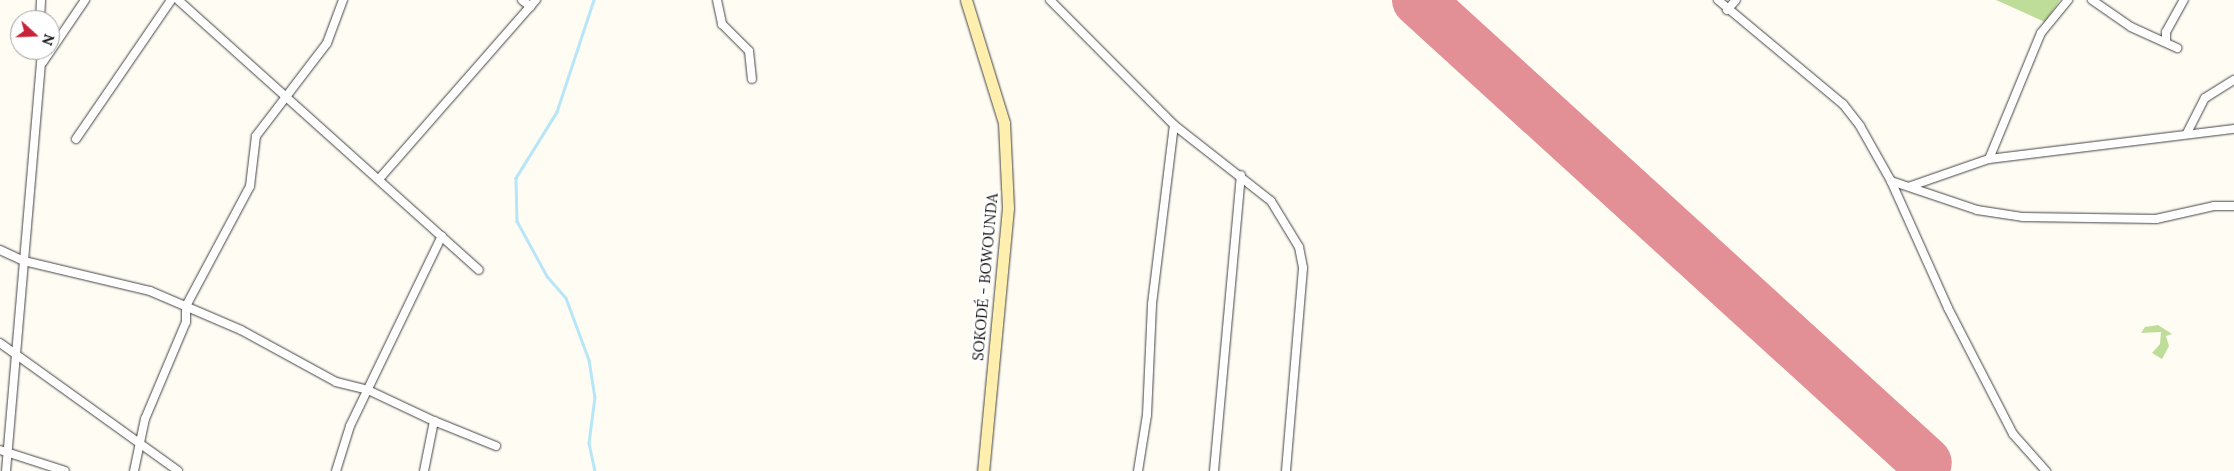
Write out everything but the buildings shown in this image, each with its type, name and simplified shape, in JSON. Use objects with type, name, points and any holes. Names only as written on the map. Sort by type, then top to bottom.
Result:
[{"type":"main road","name":"SOKODÉ - BOWOUNDA","points":[[966,0],[1004,123],[1008,208],[983,471]]},
{"type":"street","points":[[6,471],[4,451],[16,356],[43,62],[85,0]]},
{"type":"street","points":[[76,139],[171,0]]},
{"type":"street","points":[[178,0],[285,92],[479,270]]},
{"type":"street","points":[[134,471],[145,420],[186,322],[186,306],[250,186],[256,136],[285,92],[327,43],[343,0]]},
{"type":"street","points":[[522,0],[531,7]]},
{"type":"street","points":[[380,178],[536,0]]},
{"type":"street","points":[[717,0],[722,24],[750,51],[752,79]]},
{"type":"street","points":[[1050,0],[1174,125],[1271,200],[1299,247],[1303,268],[1286,471]]},
{"type":"street","points":[[1718,0],[1726,10],[1843,104],[1892,181],[1948,308],[2013,434],[2046,471]]},
{"type":"street","points":[[1726,10],[1736,0]]},
{"type":"street","points":[[1989,159],[2041,33],[2068,0]]},
{"type":"street","points":[[2092,0],[2131,27],[2177,48]]},
{"type":"street","points":[[2166,42],[2166,32],[2184,0]]},
{"type":"street","points":[[2187,133],[2205,98],[2234,80]]},
{"type":"street","points":[[1138,471],[1147,415],[1152,304],[1174,125]]},
{"type":"street","points":[[1911,186],[1989,159],[2187,133],[2234,129]]},
{"type":"street","points":[[1214,471],[1241,175]]},
{"type":"street","points":[[1892,181],[1978,210],[2023,217],[2156,219],[2214,206],[2234,206]]},
{"type":"street","points":[[336,471],[368,390],[442,236]]},
{"type":"street","points":[[0,250],[24,261],[150,291],[241,330],[336,382],[368,390],[434,421],[496,446]]},
{"type":"street","points":[[0,343],[178,471]]},
{"type":"street","points":[[424,471],[434,421]]},
{"type":"street","points":[[4,451],[65,471]]},
{"type":"green space","points":[[1996,0],[2060,0],[2045,22]]},
{"type":"green space","points":[[2158,325],[2172,334],[2166,336],[2169,346],[2162,359],[2152,353],[2160,344],[2161,332],[2141,333],[2145,327]]},
{"type":"waterway","points":[[594,0],[557,112],[516,178],[517,221],[547,276],[566,298],[589,360],[595,397],[589,443],[595,471]]},
{"type":"runway","points":[[1418,0],[1926,463]]}]
